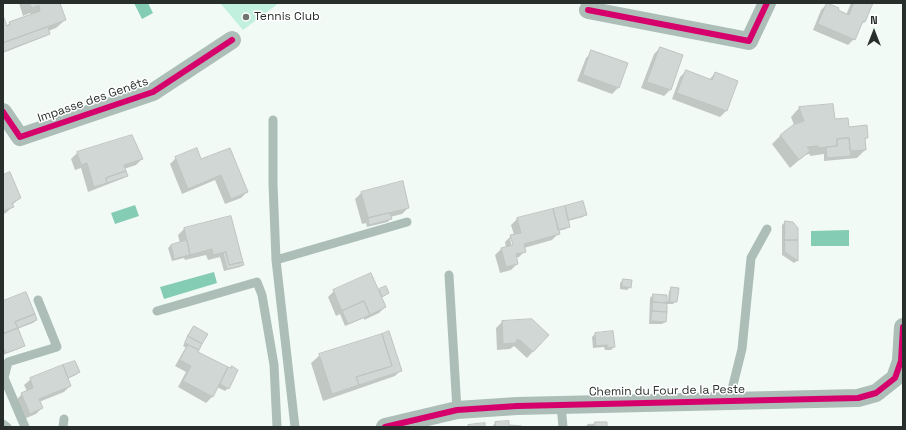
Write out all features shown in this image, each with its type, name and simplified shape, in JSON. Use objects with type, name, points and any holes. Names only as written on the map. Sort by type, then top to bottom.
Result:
[{"type":"street","points":[[588,10],[749,41],[767,3]]},
{"type":"street","name":"Impasse des Genêts","points":[[3,112],[20,138],[153,92],[232,40]]},
{"type":"street","name":"Chemin du Four de la Peste","points":[[384,427],[457,410],[517,406],[858,398],[876,393],[899,379],[902,362],[903,327]]},
{"type":"lane","points":[[273,120],[273,184],[276,260],[295,427]]},
{"type":"lane","points":[[276,260],[407,222]]},
{"type":"lane","points":[[730,401],[742,349],[751,258],[766,229]]},
{"type":"lane","points":[[449,275],[457,410]]},
{"type":"lane","points":[[157,311],[257,282],[262,295],[274,365],[277,427]]},
{"type":"lane","points":[[25,427],[4,378],[8,362],[56,347],[38,300]]},
{"type":"lane","points":[[561,405],[563,427]]},
{"type":"lane","points":[[3,424],[8,427]]},
{"type":"shaded area","points":[[134,3],[148,3],[153,13],[142,19]]},
{"type":"shaded area","name":"Tennis Club","points":[[220,3],[279,3],[243,30]]},
{"type":"shaded area","points":[[135,205],[139,216],[115,224],[111,213]]},
{"type":"shaded area","points":[[849,230],[849,246],[811,246],[811,231]]},
{"type":"shaded area","points":[[214,272],[217,283],[164,299],[160,287]]},
{"type":"building","points":[[30,3],[60,3],[66,20],[3,43],[3,15],[7,26],[10,25],[9,22],[40,11],[39,5],[32,8]]},
{"type":"building","points":[[827,3],[839,8],[838,10],[849,15],[854,3],[873,3],[855,40],[818,24]]},
{"type":"building","points":[[48,27],[50,34],[3,52],[3,43]]},
{"type":"building","points":[[660,47],[683,55],[671,90],[647,82]]},
{"type":"building","points":[[591,50],[628,63],[619,88],[583,75]]},
{"type":"building","points":[[686,70],[712,80],[715,72],[738,81],[727,111],[677,93]]},
{"type":"building","points":[[833,104],[835,119],[848,118],[849,127],[867,125],[868,138],[865,138],[866,150],[850,151],[849,138],[837,139],[837,146],[819,148],[818,146],[807,147],[810,151],[799,160],[780,135],[793,125],[804,121],[799,107]]},
{"type":"building","points":[[132,135],[143,159],[124,165],[126,171],[106,178],[107,183],[94,187],[87,163],[81,165],[77,152]]},
{"type":"building","points":[[849,138],[851,156],[827,158],[826,147],[837,146],[837,139]]},
{"type":"building","points":[[197,148],[201,159],[230,148],[248,192],[231,199],[221,175],[188,189],[175,157]]},
{"type":"building","points":[[126,171],[128,176],[107,183],[106,178]]},
{"type":"building","points":[[10,172],[21,198],[12,203],[14,207],[3,211],[3,175]]},
{"type":"building","points":[[403,181],[409,208],[368,218],[361,192]]},
{"type":"building","points":[[583,201],[587,215],[568,220],[565,206]]},
{"type":"building","points":[[565,206],[570,227],[558,230],[553,209]]},
{"type":"building","points":[[553,209],[560,234],[524,244],[526,252],[516,254],[518,264],[506,267],[501,248],[513,245],[510,235],[521,233],[517,218]]},
{"type":"building","points":[[390,213],[392,219],[369,225],[368,218]]},
{"type":"building","points":[[231,216],[243,262],[229,265],[226,252],[213,255],[212,249],[190,255],[184,228]]},
{"type":"building","points":[[785,221],[793,222],[798,228],[798,240],[785,240]]},
{"type":"building","points":[[187,240],[190,255],[174,259],[171,245]]},
{"type":"building","points":[[785,240],[798,240],[798,261],[785,252]]},
{"type":"building","points":[[226,252],[229,265],[243,262],[244,265],[227,269],[223,253]]},
{"type":"building","points":[[371,273],[386,307],[370,315],[364,301],[342,311],[333,290]]},
{"type":"building","points":[[623,279],[632,280],[631,288],[622,286]]},
{"type":"building","points":[[386,286],[389,293],[382,297],[379,289]]},
{"type":"building","points":[[671,287],[679,288],[677,302],[670,302]]},
{"type":"building","points":[[26,292],[35,314],[15,322],[18,328],[3,334],[3,301]]},
{"type":"building","points":[[653,294],[667,295],[667,303],[653,302]]},
{"type":"building","points":[[364,301],[370,315],[348,324],[342,311]]},
{"type":"building","points":[[653,302],[667,303],[667,312],[652,311]]},
{"type":"building","points":[[652,311],[667,312],[666,322],[651,321]]},
{"type":"building","points":[[35,314],[37,320],[18,328],[15,322]]},
{"type":"building","points":[[532,319],[549,335],[533,352],[520,340],[516,340],[517,343],[503,344],[502,321]]},
{"type":"building","points":[[194,326],[208,334],[202,344],[188,336]]},
{"type":"building","points":[[18,328],[25,346],[6,353],[3,347],[3,334]]},
{"type":"building","points":[[389,331],[402,371],[359,385],[356,377],[392,366],[382,334]]},
{"type":"building","points":[[613,331],[615,347],[608,348],[607,345],[596,346],[595,333]]},
{"type":"building","points":[[382,334],[392,366],[356,377],[359,385],[332,394],[319,354]]},
{"type":"building","points":[[188,336],[202,344],[199,350],[185,343]]},
{"type":"building","points":[[188,345],[199,350],[198,352],[228,367],[213,397],[183,381],[191,366],[180,360]]},
{"type":"building","points":[[75,361],[80,372],[68,378],[63,365]]},
{"type":"building","points":[[63,365],[71,386],[39,399],[43,408],[30,414],[21,393],[33,388],[30,378]]},
{"type":"building","points":[[232,366],[238,370],[229,389],[220,384],[228,367],[231,368]]},
{"type":"building","points":[[509,421],[509,425],[522,427],[496,427],[495,422]]},
{"type":"building","points":[[595,422],[607,422],[607,427],[595,427]]},
{"type":"building","points":[[485,423],[485,427],[468,427],[468,425]]},
{"type":"cycle path","points":[[588,10],[749,41],[767,3]]},
{"type":"cycle path","points":[[3,112],[20,137],[153,92],[232,40]]},
{"type":"cycle path","points":[[385,427],[457,410],[517,406],[858,398],[876,393],[895,378],[901,361],[903,327]]},
{"type":"place","name":"Tennis Club","points":[[246,17]]}]
